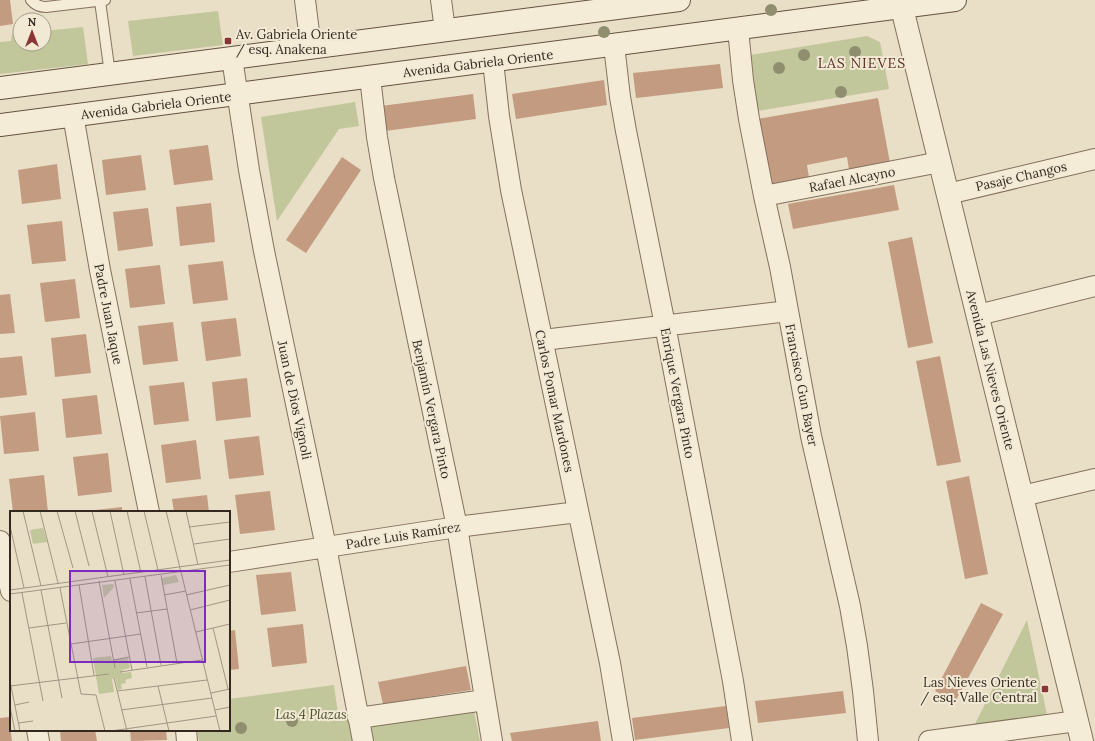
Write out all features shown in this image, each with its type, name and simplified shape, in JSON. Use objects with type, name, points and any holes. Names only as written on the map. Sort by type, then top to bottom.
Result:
[{"type":"main road","points":[[0,88],[445,30],[582,6],[679,0]]},
{"type":"main road","name":"Avenida Gabriela Oriente","points":[[0,125],[738,29],[901,4],[955,0]]},
{"type":"main road","name":"Avenida Las Nieves Oriente","points":[[901,4],[1079,731]]},
{"type":"street","points":[[305,0],[312,48]]},
{"type":"street","points":[[442,0],[445,30]]},
{"type":"street","name":"Francisco Gun Bayer","points":[[738,29],[743,80],[749,119],[780,267],[811,436],[856,639],[868,741]]},
{"type":"street","name":"Enrique Vergara Pinto","points":[[614,45],[620,97],[626,131],[665,325],[733,682],[742,741]]},
{"type":"street","name":"Juan de Dios Vignoli","points":[[232,58],[249,170],[264,251],[326,547],[362,741]]},
{"type":"street","name":"Carlos Pomar Mardones","points":[[493,61],[499,116],[511,190],[610,663],[623,741]]},
{"type":"street","name":"Benjamín Vergara Pinto","points":[[370,77],[377,137],[384,178],[457,527],[492,741]]},
{"type":"street","name":"Padre Juan Jaque","points":[[73,115],[98,263],[149,511]]},
{"type":"street","name":"Pasaje Changos","points":[[948,194],[1095,159]]},
{"type":"street","name":"Rafael Alcayno","points":[[764,196],[940,162]]},
{"type":"street","points":[[978,315],[1095,286]]},
{"type":"street","points":[[543,340],[788,311]]},
{"type":"street","points":[[1022,496],[1095,479]]},
{"type":"street","name":"Padre Luis Ramírez","points":[[230,562],[457,527],[578,512]]},
{"type":"street","points":[[0,541],[10,586]]},
{"type":"street","points":[[358,718],[485,700]]},
{"type":"street","points":[[37,731],[39,741]]},
{"type":"street","points":[[186,731],[187,741]]},
{"type":"street","points":[[929,741],[1079,731]]},
{"type":"lane","points":[[31,0],[35,5],[40,7],[102,0],[110,74]]},
{"type":"green space","points":[[218,11],[223,45],[133,56],[128,21]]},
{"type":"green space","points":[[83,27],[88,64],[0,74],[0,42],[11,41],[12,34],[12,52],[52,52],[52,30]]},
{"type":"green space","points":[[867,36],[880,42],[889,89],[758,111],[751,55]]},
{"type":"green space","points":[[355,102],[359,126],[339,129],[277,221],[261,117]]},
{"type":"green space","points":[[1027,620],[1047,715],[974,726]]},
{"type":"green space","name":"Las 4 Plazas","points":[[334,685],[339,721],[472,701],[480,741],[199,741],[197,731],[230,731],[230,699]]},
{"type":"building","points":[[0,0],[10,0],[12,24],[0,26]]},
{"type":"building","points":[[720,64],[723,88],[636,98],[633,73]]},
{"type":"building","points":[[604,80],[607,105],[516,119],[512,94]]},
{"type":"building","points":[[473,94],[476,119],[385,131],[381,106]]},
{"type":"building","points":[[878,98],[890,163],[849,170],[847,157],[807,165],[809,178],[772,185],[757,119]]},
{"type":"building","points":[[208,145],[213,180],[174,185],[169,150]]},
{"type":"building","points":[[141,155],[146,190],[106,195],[102,160]]},
{"type":"building","points":[[342,157],[361,170],[306,253],[286,240]]},
{"type":"building","points":[[57,164],[61,199],[22,204],[18,170]]},
{"type":"building","points":[[894,185],[899,210],[793,229],[788,204]]},
{"type":"building","points":[[211,203],[215,242],[180,246],[176,207]]},
{"type":"building","points":[[148,208],[153,246],[118,251],[113,212]]},
{"type":"building","points":[[62,221],[66,261],[32,264],[27,225]]},
{"type":"building","points":[[912,237],[933,343],[908,348],[888,242]]},
{"type":"building","points":[[223,261],[228,300],[193,304],[188,265]]},
{"type":"building","points":[[160,265],[165,304],[130,308],[125,269]]},
{"type":"building","points":[[75,279],[80,318],[45,322],[40,283]]},
{"type":"building","points":[[10,294],[15,333],[0,334],[0,295]]},
{"type":"building","points":[[236,318],[241,356],[206,361],[201,322]]},
{"type":"building","points":[[173,322],[178,361],[143,365],[138,326]]},
{"type":"building","points":[[86,334],[91,373],[55,377],[51,338]]},
{"type":"building","points":[[22,356],[27,395],[0,398],[0,358]]},
{"type":"building","points":[[940,356],[961,462],[937,466],[916,361]]},
{"type":"building","points":[[247,378],[251,417],[216,421],[212,382]]},
{"type":"building","points":[[184,382],[189,421],[154,425],[149,386]]},
{"type":"building","points":[[97,395],[102,434],[66,438],[62,399]]},
{"type":"building","points":[[35,412],[39,451],[4,454],[0,416]]},
{"type":"building","points":[[259,436],[264,475],[229,479],[224,440]]},
{"type":"building","points":[[196,440],[201,479],[166,483],[161,445]]},
{"type":"building","points":[[108,453],[112,492],[78,496],[73,457]]},
{"type":"building","points":[[44,475],[48,511],[13,511],[9,479]]},
{"type":"building","points":[[969,476],[988,574],[965,579],[946,481]]},
{"type":"building","points":[[270,491],[275,530],[240,534],[235,495]]},
{"type":"building","points":[[207,495],[209,511],[174,511],[172,499]]},
{"type":"building","points":[[122,507],[122,511],[87,511]]},
{"type":"building","points":[[291,572],[296,611],[261,615],[256,575]]},
{"type":"building","points":[[981,603],[1003,614],[955,702],[935,691]]},
{"type":"building","points":[[303,624],[307,663],[272,667],[267,628]]},
{"type":"building","points":[[235,630],[239,669],[230,670],[230,631]]},
{"type":"building","points":[[466,666],[471,690],[383,704],[378,682]]},
{"type":"building","points":[[843,691],[846,713],[758,723],[755,701]]},
{"type":"building","points":[[726,706],[729,728],[635,740],[632,718]]},
{"type":"building","points":[[9,717],[12,741],[0,741],[0,718]]},
{"type":"building","points":[[598,721],[601,741],[512,741],[510,733]]},
{"type":"building","points":[[60,731],[95,731],[97,741],[61,741]]},
{"type":"building","points":[[130,731],[166,731],[167,740],[131,741]]},
{"type":"place","name":"Av. Gabriela Oriente / esq. Anakena","points":[[228,41]]},
{"type":"place","name":"Las Nieves Oriente / esq. Valle Central","points":[[1045,689]]},
{"type":"district","name":"LAS NIEVES","points":[[862,63]]}]
